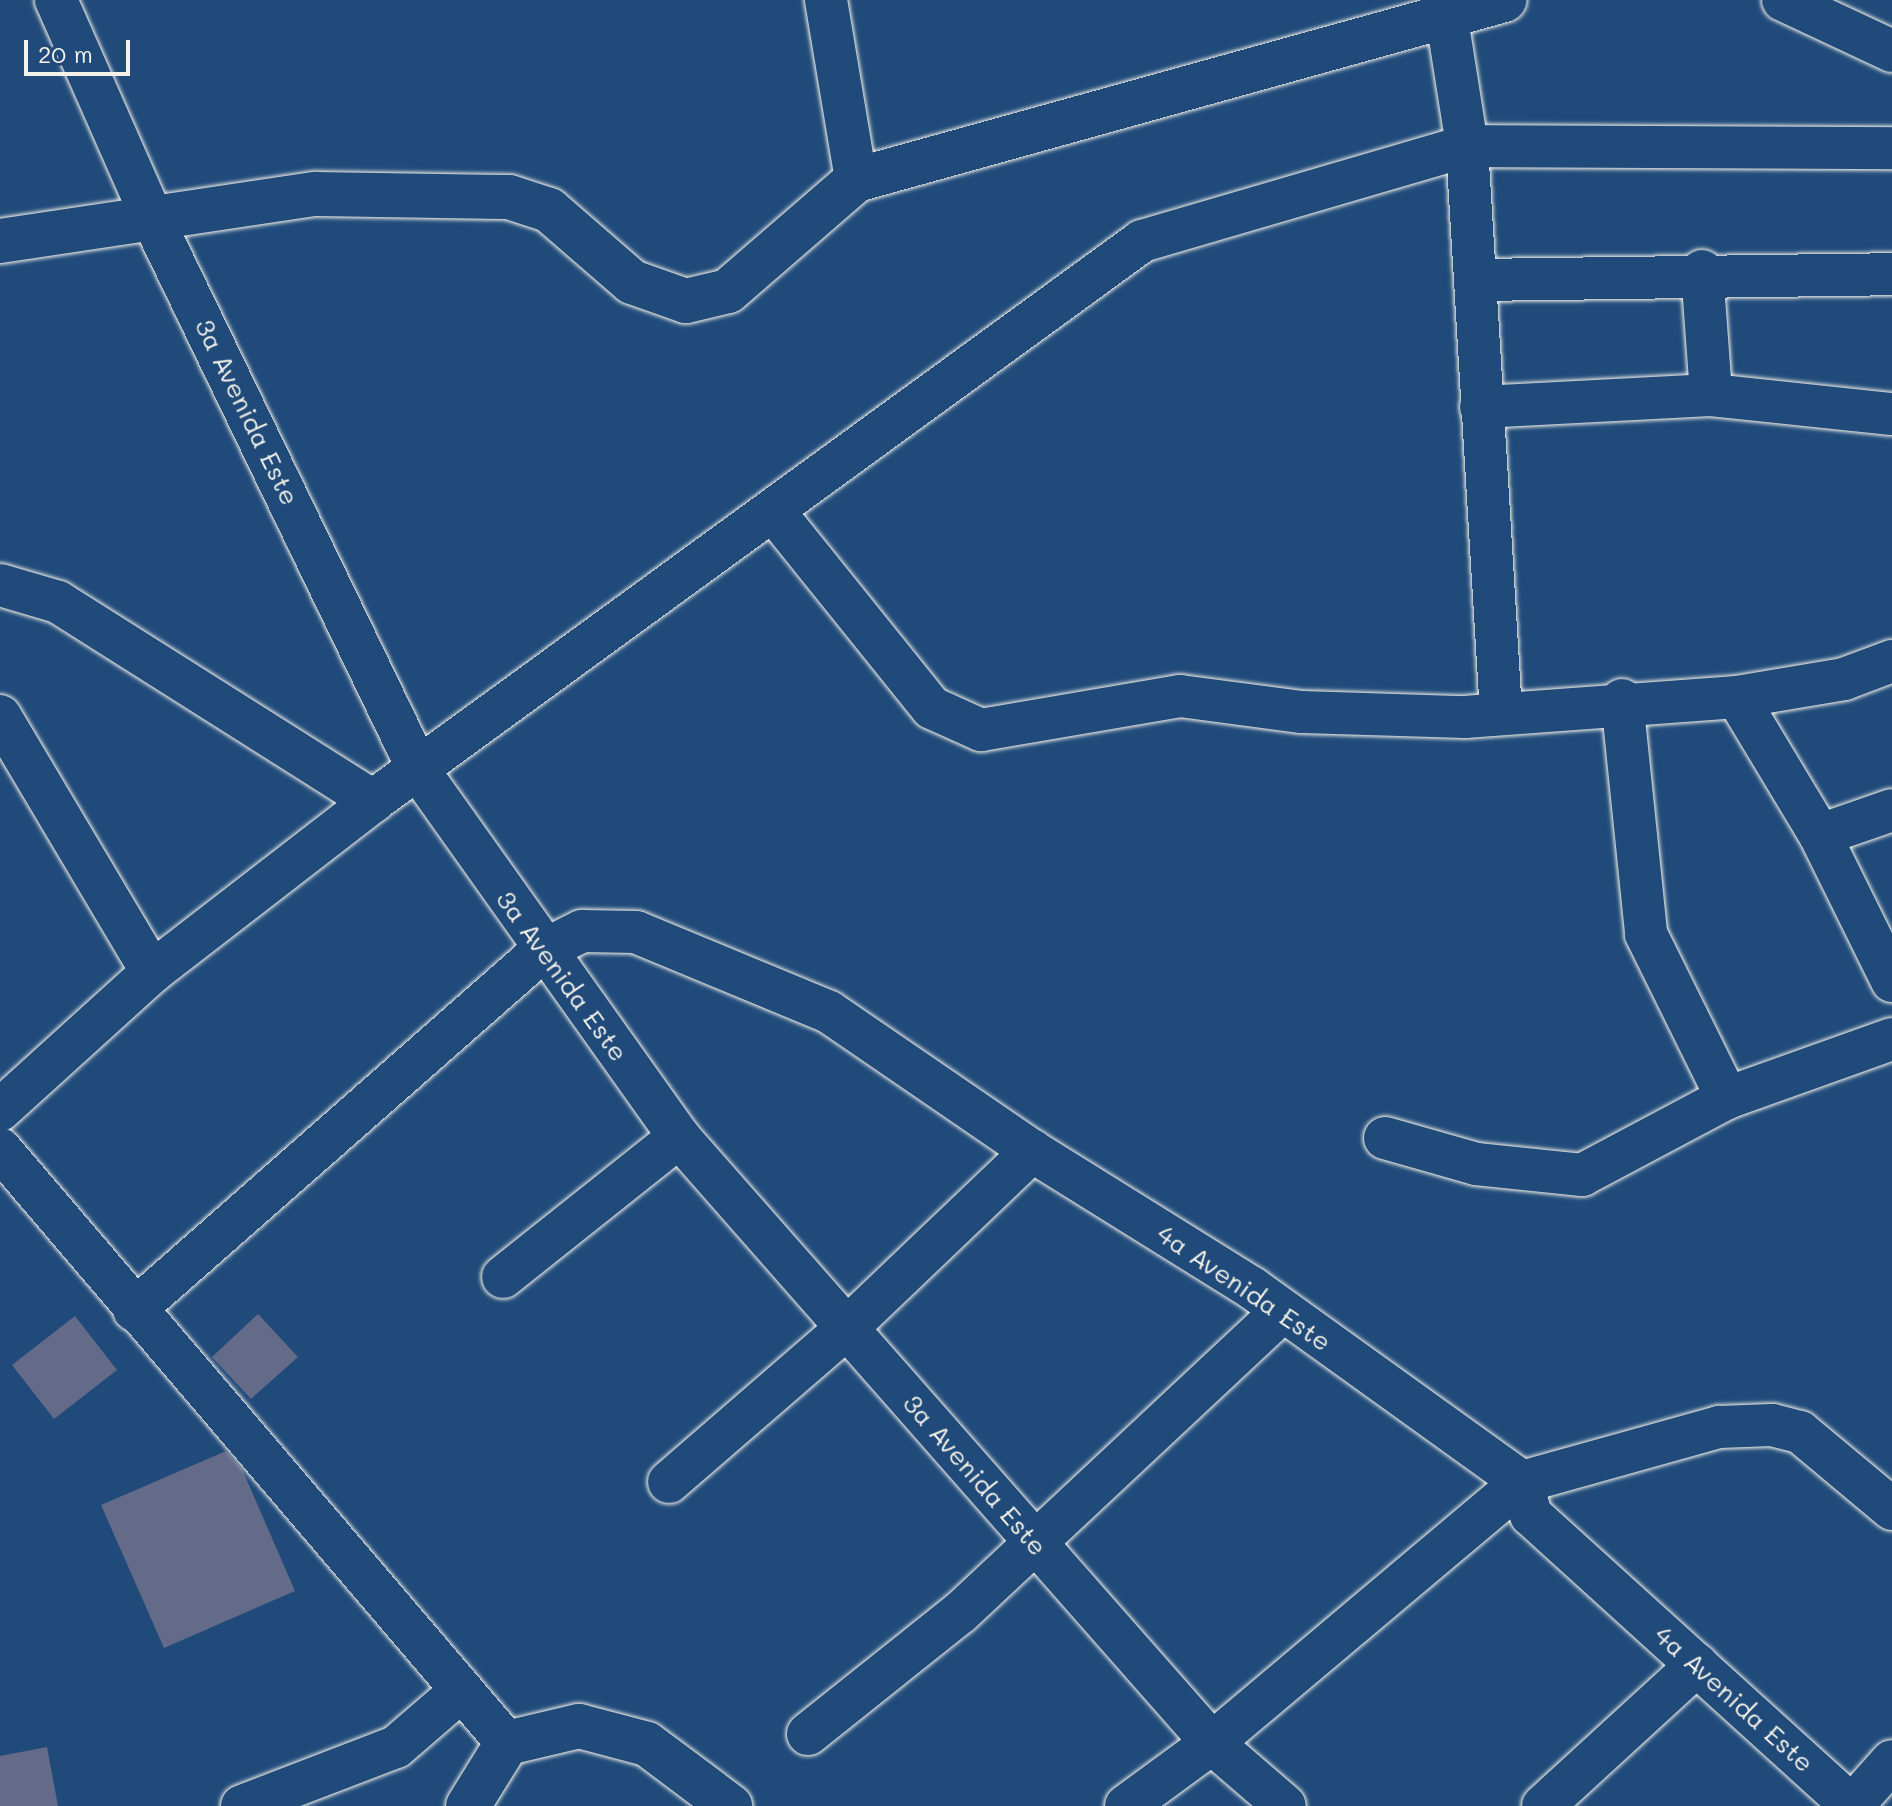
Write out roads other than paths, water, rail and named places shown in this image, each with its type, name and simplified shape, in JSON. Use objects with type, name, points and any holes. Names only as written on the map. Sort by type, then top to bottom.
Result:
[{"type":"main road","points":[[0,241],[154,222],[316,194],[509,197],[549,210],[632,282],[686,301],[728,291],[856,180],[1445,8],[1504,0]]},
{"type":"main road","points":[[468,1806],[507,1743],[579,1726],[647,1744],[730,1806]]},
{"type":"street","name":"3a Avenida Este","points":[[56,0],[154,222],[419,771],[542,951],[679,1137],[1212,1743],[1285,1806]]},
{"type":"street","points":[[826,0],[856,180]]},
{"type":"street","points":[[1783,0],[1892,51]]},
{"type":"street","points":[[1445,8],[1467,146],[1501,713]]},
{"type":"street","points":[[0,1110],[152,972],[373,801],[419,771],[775,513],[1142,241],[1467,146],[1892,148]]},
{"type":"street","points":[[1477,280],[1702,271],[1892,274]]},
{"type":"street","points":[[1702,271],[1711,395]]},
{"type":"street","points":[[1481,407],[1711,395],[1892,414]]},
{"type":"street","points":[[775,513],[932,708],[981,730],[1180,696],[1302,712],[1501,713],[1622,700],[1737,697],[1844,679],[1892,661]]},
{"type":"street","points":[[0,585],[58,602],[373,801]]},
{"type":"street","points":[[1737,697],[1820,835],[1892,981]]},
{"type":"street","points":[[1622,700],[1646,934],[1727,1098]]},
{"type":"street","points":[[0,716],[152,972]]},
{"type":"street","points":[[1820,835],[1892,810]]},
{"type":"street","name":"4a Avenida Este","points":[[542,951],[610,927],[680,950],[829,1012],[1032,1151],[1282,1312],[1522,1482],[1531,1515],[1852,1806]]},
{"type":"street","points":[[134,1310],[542,951]]},
{"type":"street","points":[[1385,1138],[1476,1164],[1582,1175],[1727,1098],[1892,1039]]},
{"type":"street","points":[[503,1277],[679,1137]]},
{"type":"street","points":[[0,1149],[134,1310],[507,1743]]},
{"type":"street","points":[[669,1482],[848,1327],[1032,1151]]},
{"type":"street","points":[[808,1734],[961,1612],[1282,1312]]},
{"type":"street","points":[[1126,1806],[1212,1743],[1522,1482],[1719,1427],[1772,1425],[1800,1432],[1892,1509]]},
{"type":"street","points":[[1543,1806],[1697,1665]]},
{"type":"street","points":[[263,1804],[396,1747],[462,1690]]},
{"type":"street","points":[[1852,1806],[1892,1761]]}]
